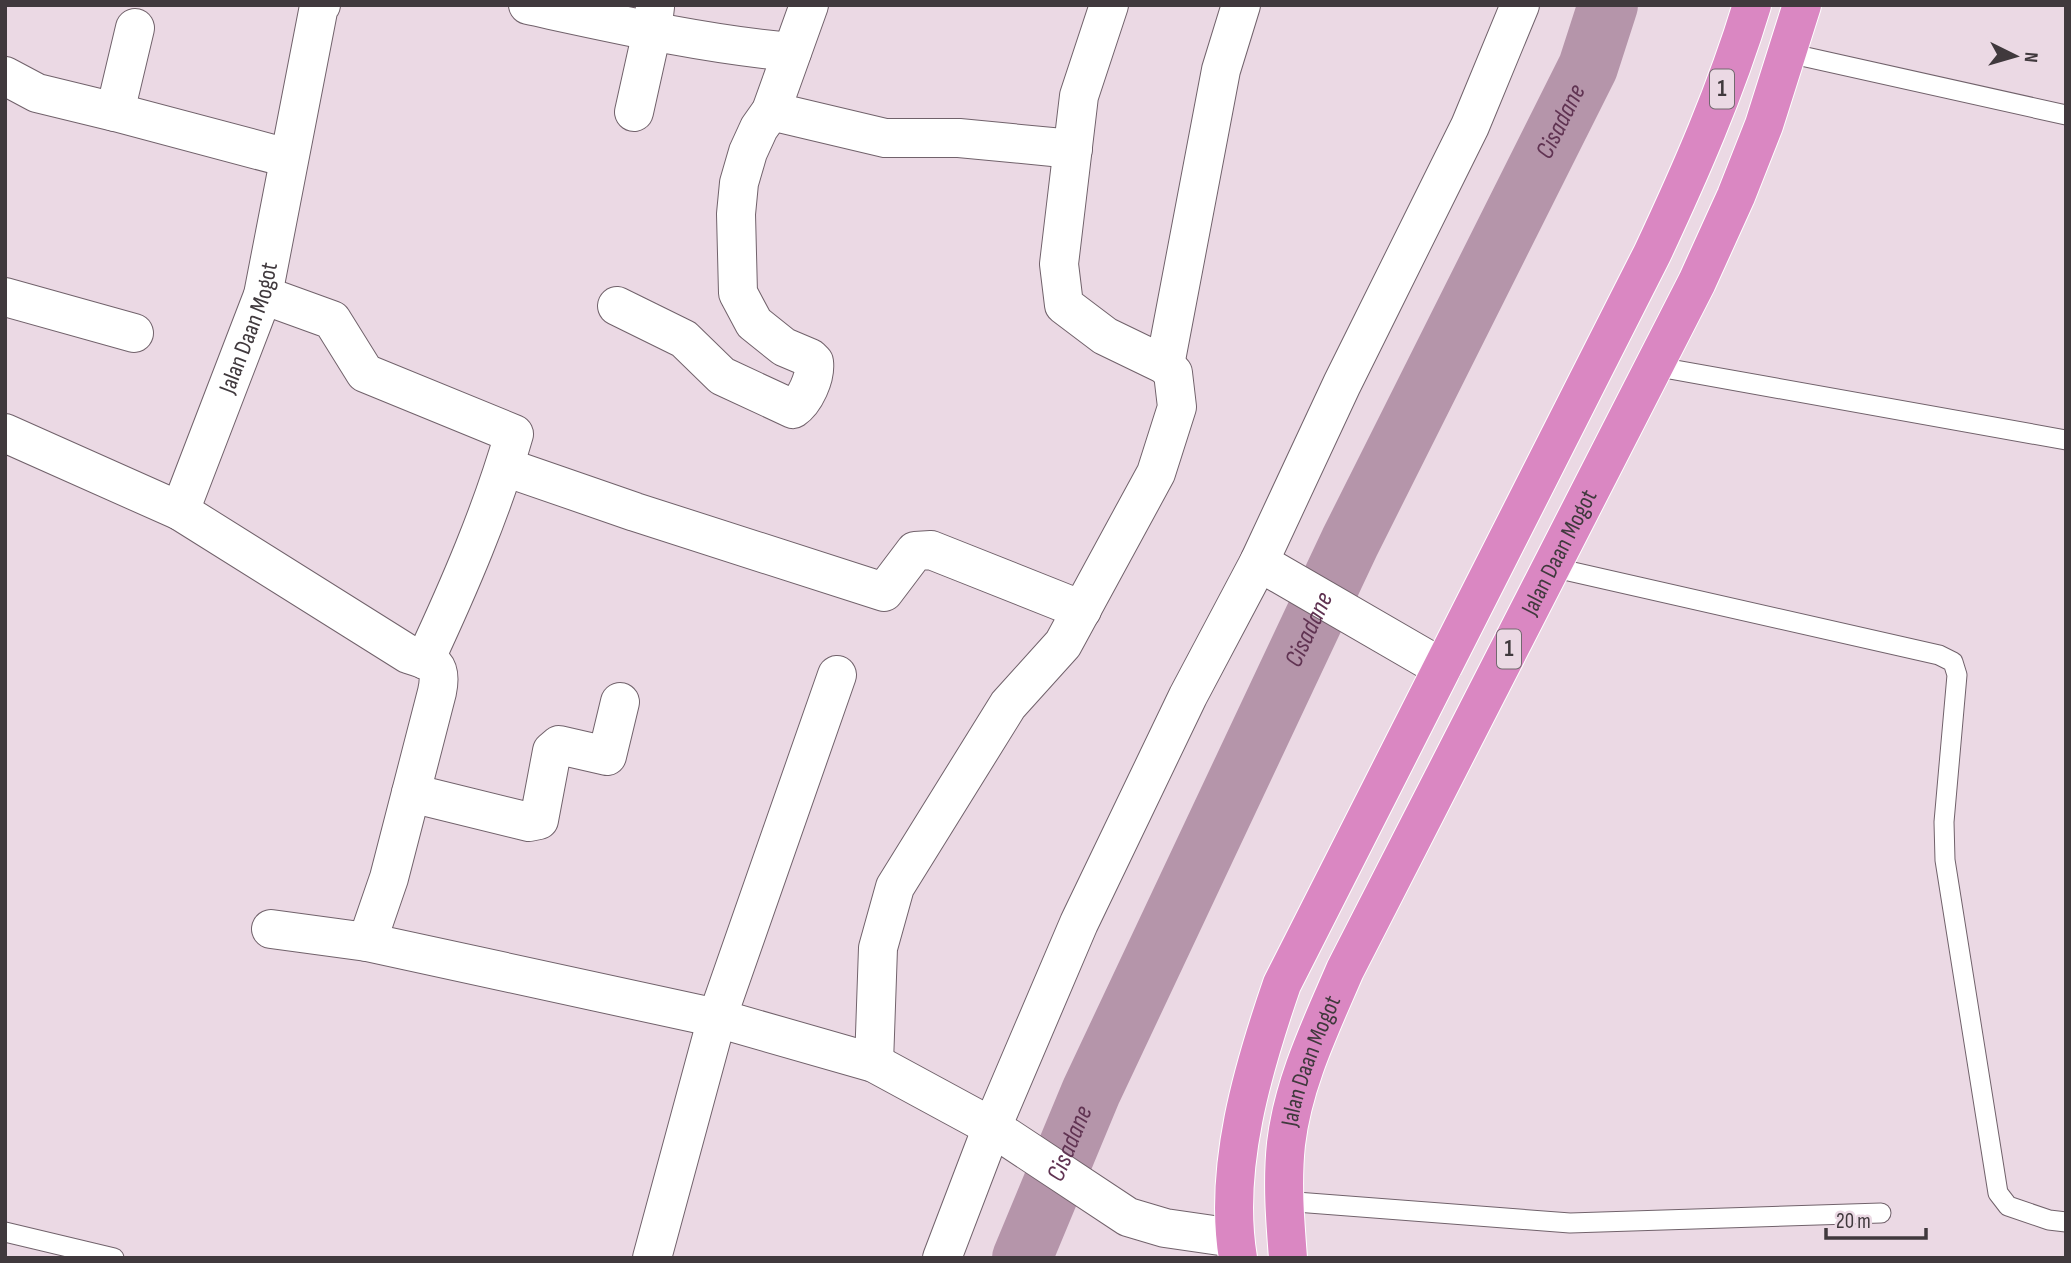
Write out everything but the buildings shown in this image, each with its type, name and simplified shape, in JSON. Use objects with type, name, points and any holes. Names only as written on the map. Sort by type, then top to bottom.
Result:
[{"type":"highway","name":"Jalan Daan Mogot","points":[[1236,1248],[1236,1180],[1244,1121],[1259,1051],[1282,984],[1646,267],[1690,173],[1741,42],[1752,5]]},
{"type":"highway","name":"Jalan Daan Mogot","points":[[1288,1258],[1283,1201],[1286,1143],[1298,1089],[1318,1032],[1345,970],[1697,282],[1764,125],[1802,5]]},
{"type":"highway","points":[[1690,173],[1735,196]]},
{"type":"street","name":"Jalan Daan Mogot","points":[[180,511],[263,295],[288,158],[321,5]]},
{"type":"street","points":[[528,5],[653,18],[758,49],[792,52]]},
{"type":"street","points":[[617,306],[684,339],[722,376],[788,407],[797,407],[813,374],[814,362],[784,347],[754,323],[738,293],[737,214],[739,183],[748,152],[759,128],[771,111],[809,5]]},
{"type":"street","points":[[874,1063],[878,948],[895,887],[1008,705],[1063,644],[1156,473],[1177,407],[1173,373],[1165,365],[1105,336],[1064,305],[1059,264],[1079,96],[1109,5]]},
{"type":"street","points":[[1165,365],[1221,71],[1241,5]]},
{"type":"street","points":[[942,1258],[999,1132],[1079,923],[1188,696],[1269,568],[1342,384],[1470,126],[1520,5]]},
{"type":"street","points":[[634,112],[653,18]]},
{"type":"street","points":[[115,112],[135,28]]},
{"type":"street","points":[[5,76],[37,93],[288,158]]},
{"type":"street","points":[[771,111],[885,138],[959,138],[1073,149]]},
{"type":"street","points":[[263,295],[332,320],[365,373],[514,434],[505,467],[451,604],[425,660]]},
{"type":"street","points":[[5,296],[134,333]]},
{"type":"street","points":[[5,432],[180,511],[408,654],[435,666],[439,671],[440,680],[389,878],[367,942]]},
{"type":"street","points":[[505,467],[884,592],[915,551],[931,550],[1082,610]]},
{"type":"street","points":[[1269,568],[1442,668]]},
{"type":"street","points":[[652,1258],[717,1017],[837,675]]},
{"type":"street","points":[[411,793],[529,822],[539,820],[552,751],[559,745],[607,756],[620,702]]},
{"type":"street","points":[[271,929],[367,942],[717,1017],[874,1063],[999,1132],[1128,1217],[1236,1248]]},
{"type":"lane","points":[[1788,53],[2066,115]]},
{"type":"lane","points":[[1653,366],[2066,440]]},
{"type":"lane","points":[[1551,567],[1939,655],[1953,662],[1957,675],[1944,822],[1944,860],[1998,1193],[2008,1206],[2049,1220],[2066,1222]]},
{"type":"lane","points":[[1283,1201],[1570,1223],[1881,1213]]},
{"type":"lane","points":[[5,1232],[114,1258]]},
{"type":"waterway","name":"Cisadane","points":[[1022,1258],[1091,1092],[1350,542],[1588,67],[1608,5]]}]
